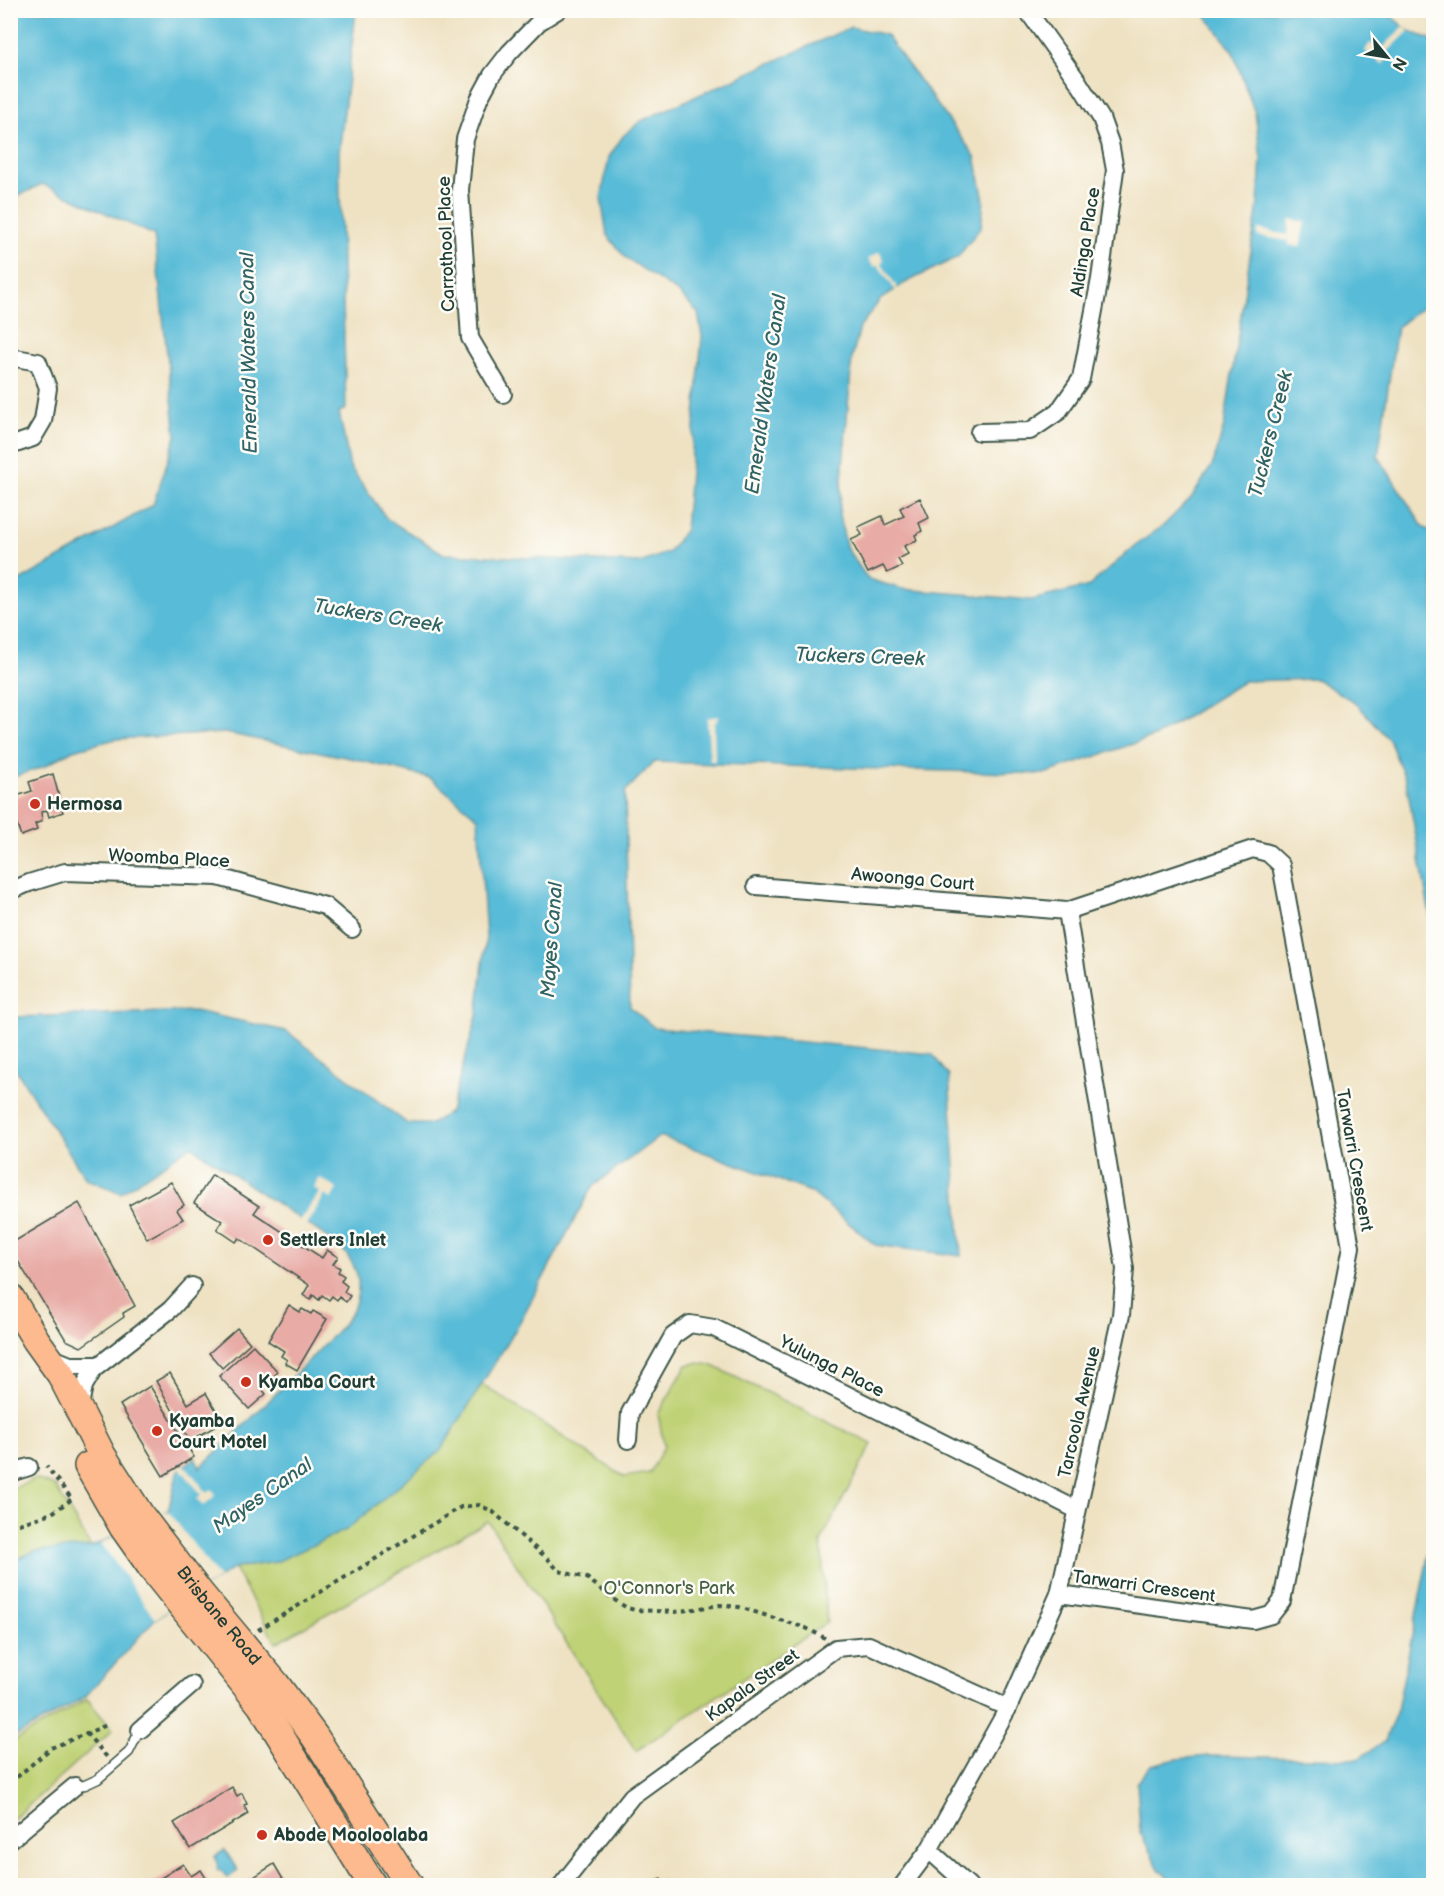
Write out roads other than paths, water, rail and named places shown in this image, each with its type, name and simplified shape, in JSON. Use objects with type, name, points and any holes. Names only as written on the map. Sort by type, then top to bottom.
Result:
[{"type":"main road","name":"Brisbane Road","points":[[10,1297],[60,1375],[116,1479],[132,1522]]},
{"type":"main road","name":"Brisbane Road","points":[[41,1347],[71,1433],[88,1466],[189,1598],[261,1705],[373,1886]]},
{"type":"main road","name":"Brisbane Road","points":[[189,1598],[275,1683],[315,1737],[410,1886]]},
{"type":"street","name":"Carrothool Place","points":[[503,394],[470,338],[459,190],[465,139],[479,99],[492,75],[509,53],[539,22],[558,10]]},
{"type":"street","name":"Aldinga Place","points":[[979,432],[1030,431],[1058,412],[1081,379],[1100,279],[1115,170],[1110,143],[1101,118],[1027,10]]},
{"type":"street","points":[[10,357],[38,363],[48,388],[43,421],[33,438],[10,446]]},
{"type":"street","name":"Tarwarri Crescent","points":[[1059,1594],[1253,1620],[1270,1615],[1282,1601],[1351,1247],[1281,865],[1268,853],[1252,849],[1066,911]]},
{"type":"street","name":"Woomba Place","points":[[10,891],[65,872],[218,877],[325,906],[352,929]]},
{"type":"street","name":"Awoonga Court","points":[[756,886],[1066,911]]},
{"type":"street","name":"Tarcoola Avenue","points":[[902,1886],[929,1850],[1008,1708],[1059,1594],[1121,1315],[1125,1269],[1066,911]]},
{"type":"street","points":[[79,1413],[84,1386],[98,1365],[171,1309],[192,1286]]},
{"type":"street","name":"Yulunga Place","points":[[628,1440],[630,1413],[673,1336],[690,1324],[714,1328],[1077,1510]]},
{"type":"street","points":[[41,1347],[70,1365],[98,1365]]},
{"type":"street","points":[[10,1473],[36,1465]]},
{"type":"street","name":"Kapala Street","points":[[561,1886],[632,1796],[836,1648],[869,1645],[1008,1708]]},
{"type":"street","points":[[140,1730],[192,1685]]},
{"type":"street","points":[[10,1840],[75,1786]]},
{"type":"street","points":[[929,1850],[969,1886]]},
{"type":"lane","points":[[75,1786],[85,1785],[98,1779],[129,1752],[140,1730]]},
{"type":"water","points":[[11,11],[356,11],[339,153],[346,409],[339,412],[350,467],[387,519],[444,554],[640,563],[669,552],[685,530],[702,336],[698,313],[680,294],[625,257],[607,235],[601,198],[609,157],[623,136],[641,121],[851,27],[886,35],[975,156],[984,200],[981,227],[958,257],[905,283],[880,300],[860,327],[852,358],[839,515],[847,549],[868,579],[902,589],[1032,600],[1089,586],[1135,546],[1164,525],[1192,497],[1213,464],[1224,426],[1258,204],[1261,159],[1255,113],[1232,50],[1202,11],[1385,11],[1409,31],[1433,40],[1433,299],[1397,327],[1378,456],[1423,527],[1433,533],[1433,932],[1406,781],[1389,740],[1356,703],[1316,679],[1244,681],[1156,736],[1044,774],[654,762],[625,792],[630,1007],[655,1028],[932,1054],[949,1076],[961,1256],[875,1245],[811,1192],[660,1136],[592,1187],[516,1329],[441,1450],[346,1530],[276,1562],[234,1568],[155,1619],[85,1697],[11,1739],[10,1562],[35,1551],[91,1547],[168,1511],[178,1471],[195,1458],[200,1468],[304,1366],[349,1316],[355,1304],[358,1287],[354,1266],[340,1246],[191,1146],[121,1193],[86,1179],[11,1062],[11,1029],[16,1017],[195,1011],[286,1031],[408,1124],[431,1124],[450,1112],[477,1016],[486,937],[478,818],[430,778],[355,759],[225,733],[116,739],[73,750],[45,766],[11,778],[11,584],[153,505],[176,436],[154,235],[42,184],[11,200]]},
{"type":"water","points":[[1433,1532],[1433,1885],[1175,1885],[1159,1869],[1140,1832],[1137,1782],[1151,1765],[1177,1759],[1209,1756],[1358,1759],[1385,1741],[1397,1710]]},
{"type":"water","points":[[225,1850],[238,1871],[227,1878],[222,1871],[217,1870],[218,1864],[214,1857]]},
{"type":"place","name":"Hermosa","points":[[35,804]]},
{"type":"place","name":"Settlers Inlet","points":[[268,1240]]},
{"type":"place","name":"Kyamba Court","points":[[246,1382]]},
{"type":"place","name":"Kyamba Court Motel","points":[[157,1431]]},
{"type":"place","name":"Abode Mooloolaba","points":[[262,1835]]},
{"type":"water label","name":"Emerald Waters Canal","points":[[248,353]]},
{"type":"water label","name":"Emerald Waters Canal","points":[[765,394]]},
{"type":"water label","name":"Tuckers Creek","points":[[1270,434]]},
{"type":"water label","name":"Tuckers Creek","points":[[378,615]]},
{"type":"water label","name":"Tuckers Creek","points":[[860,656]]},
{"type":"water label","name":"Mayes Canal","points":[[551,940]]},
{"type":"water label","name":"Mayes Canal","points":[[262,1495]]},
{"type":"park label","name":"O'Connor's Park","points":[[669,1588]]}]
